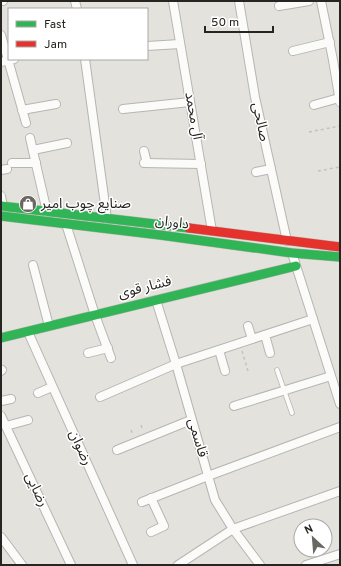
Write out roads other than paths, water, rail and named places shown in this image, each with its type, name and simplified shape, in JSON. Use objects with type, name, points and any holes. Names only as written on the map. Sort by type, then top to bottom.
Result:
[{"type":"main road","name":"داوران","points":[[2,206],[340,247]]},
{"type":"main road","name":"داوران","points":[[1,216],[160,235],[292,253],[340,257]]},
{"type":"main road","points":[[160,235],[163,226]]},
{"type":"main road","name":"فشار قوی","points":[[1,338],[296,266]]},
{"type":"street","name":"آل محمد","points":[[173,1],[212,231]]},
{"type":"street","name":"صالحی","points":[[239,1],[255,97],[286,241]]},
{"type":"street","points":[[279,6],[309,1]]},
{"type":"street","points":[[314,104],[340,100],[337,59],[330,42],[321,1]]},
{"type":"street","points":[[1,35],[26,123]]},
{"type":"street","points":[[292,50],[330,42]]},
{"type":"street","points":[[148,46],[180,44]]},
{"type":"street","points":[[85,60],[107,219]]},
{"type":"street","points":[[124,109],[190,102]]},
{"type":"street","points":[[22,110],[56,104]]},
{"type":"street","points":[[30,138],[47,212]]},
{"type":"street","points":[[33,150],[67,143]]},
{"type":"street","points":[[144,151],[145,163],[201,164]]},
{"type":"street","points":[[7,167],[36,163]]},
{"type":"street","points":[[256,172],[271,169]]},
{"type":"street","points":[[1,196],[2,206]]},
{"type":"street","points":[[66,224],[95,315],[111,358]]},
{"type":"street","points":[[292,253],[340,404]]},
{"type":"street","points":[[32,266],[49,326]]},
{"type":"street","name":"قاسمی","points":[[156,300],[215,500],[233,529],[260,565]]},
{"type":"street","points":[[100,397],[176,364],[313,319]]},
{"type":"street","points":[[248,326],[252,339]]},
{"type":"street","name":"رضوان","points":[[28,332],[133,565]]},
{"type":"street","points":[[265,335],[270,352]]},
{"type":"street","points":[[88,353],[108,348]]},
{"type":"street","points":[[219,350],[225,371]]},
{"type":"street","points":[[234,406],[331,376]]},
{"type":"street","points":[[38,393],[52,387]]},
{"type":"street","points":[[1,401],[11,399]]},
{"type":"street","name":"رضایی","points":[[1,417],[71,565]]},
{"type":"street","points":[[6,426],[28,420]]},
{"type":"street","points":[[116,450],[191,420]]},
{"type":"street","points":[[142,502],[340,427]]},
{"type":"street","points":[[178,565],[233,529],[340,491]]},
{"type":"street","points":[[151,498],[164,526],[151,532]]},
{"type":"street","points":[[1,537],[22,565]]},
{"type":"street","points":[[306,565],[340,554]]},
{"type":"lane","points":[[278,370],[292,413]]},
{"type":"place","name":"صنایع چوب امیر","points":[[28,204]]}]
